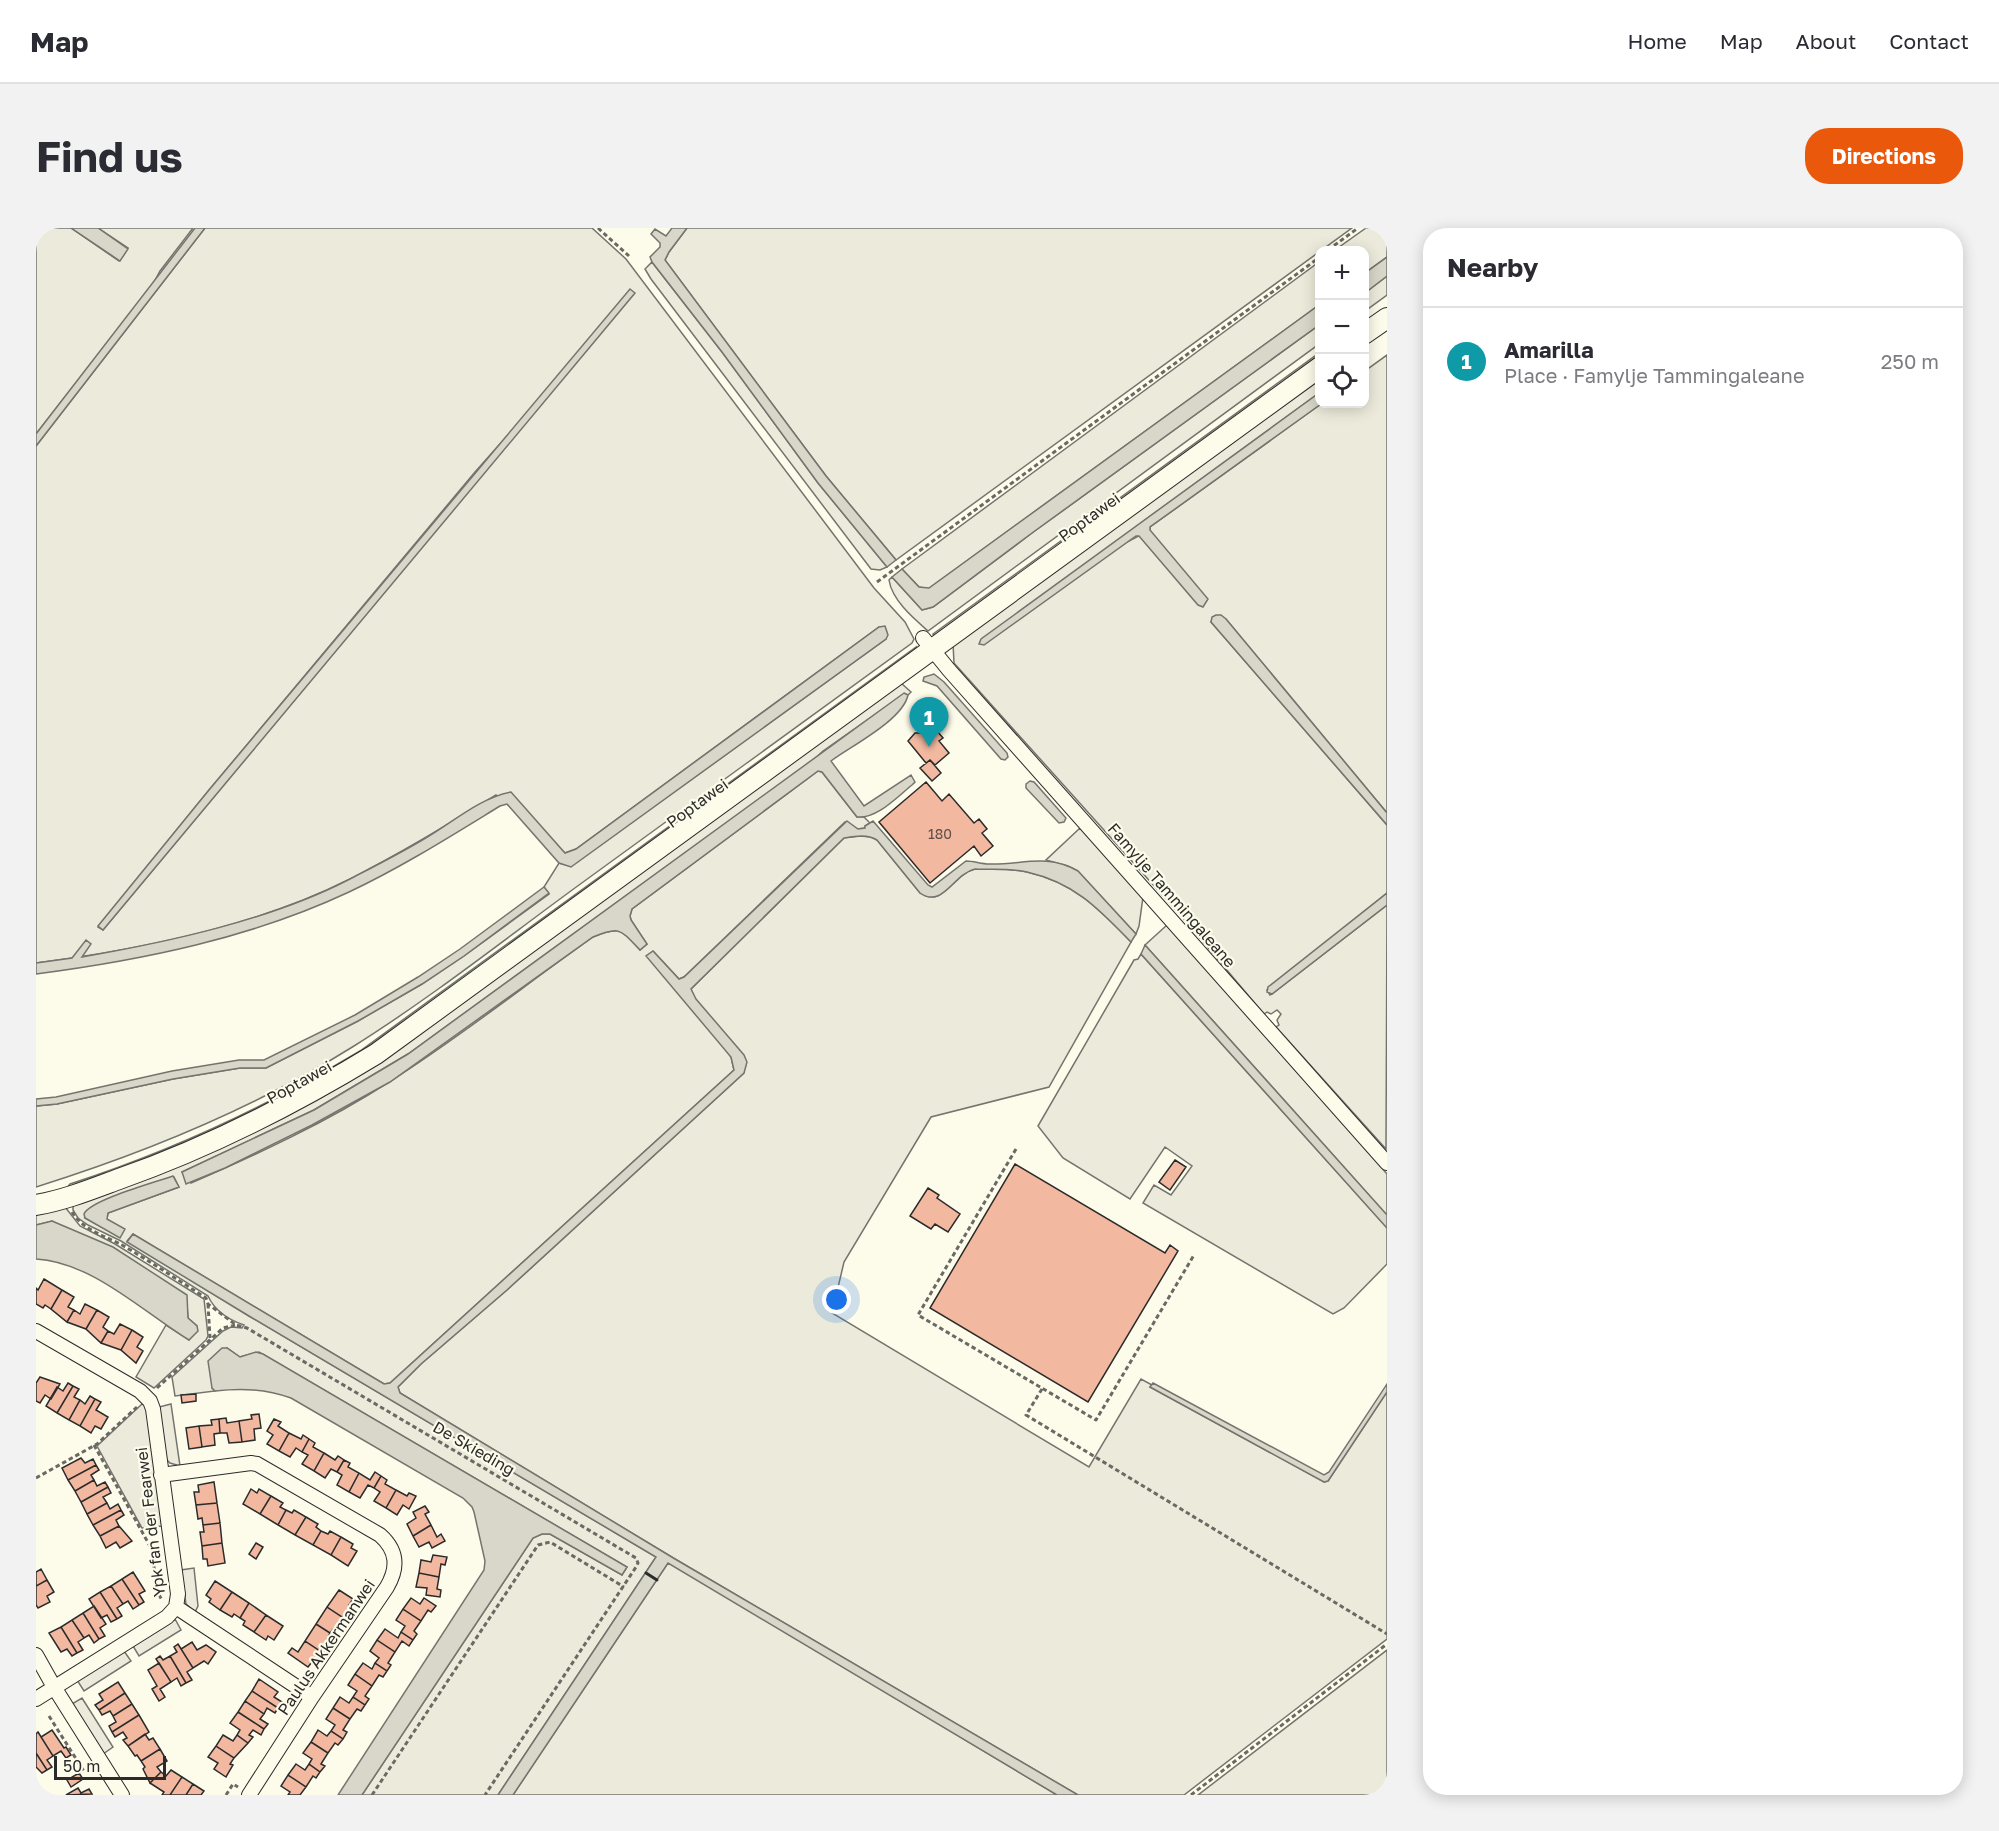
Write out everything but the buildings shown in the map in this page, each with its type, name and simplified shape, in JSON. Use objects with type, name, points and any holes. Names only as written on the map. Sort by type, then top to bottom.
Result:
[{"type":"main road","points":[[1369,331],[1387,318]]},
{"type":"main road","name":"Poptawei","points":[[36,1205],[78,1195],[150,1169],[234,1133],[284,1108],[376,1054],[928,644],[1315,371]]},
{"type":"street","name":"Famylje Tammingaleane","points":[[928,644],[1387,1163]]},
{"type":"street","name":"Ypk fan der Fearwei","points":[[36,1331],[147,1397],[153,1409],[178,1594],[174,1610],[36,1699]]},
{"type":"street","name":"Paulus Akkermanwei","points":[[161,1475],[255,1463],[380,1535],[387,1541],[396,1563],[392,1578],[312,1696],[249,1795]]},
{"type":"street","points":[[174,1610],[312,1696]]},
{"type":"street","points":[[36,1654],[54,1687],[122,1795]]},
{"type":"path","points":[[598,228],[629,256]]},
{"type":"path","points":[[1333,246],[1358,228]]},
{"type":"path","points":[[877,582],[1315,260]]},
{"type":"path","points":[[1016,1149],[918,1315],[1042,1389],[1095,1420],[1194,1255]]},
{"type":"path","name":"De Skieding","points":[[70,1209],[77,1220],[85,1226],[122,1245],[206,1298],[208,1304],[236,1325],[247,1328],[635,1556],[638,1563],[624,1587],[485,1795]]},
{"type":"path","points":[[208,1304],[210,1340]]},
{"type":"path","points":[[1042,1389],[1026,1415],[1387,1634]]},
{"type":"path","points":[[94,1445],[151,1548],[158,1593],[174,1610]]},
{"type":"path","points":[[372,1795],[538,1545],[550,1542],[624,1587]]},
{"type":"path","points":[[1191,1795],[1387,1644]]},
{"type":"path","points":[[49,1716],[86,1773]]},
{"type":"shaded area","points":[[36,228],[71,228],[119,261],[128,248],[98,228],[193,228],[160,271],[153,284],[36,434]]},
{"type":"shaded area","points":[[71,228],[98,228],[128,249],[120,261]]},
{"type":"shaded area","points":[[195,228],[205,228],[36,446],[36,434]]},
{"type":"shaded area","points":[[205,228],[592,228],[626,259],[874,588],[905,622],[914,639],[912,643],[440,988],[354,1046],[278,1089],[200,1127],[119,1159],[36,1187],[36,1106],[57,1104],[173,1079],[240,1068],[266,1068],[358,1021],[422,984],[549,894],[544,887],[559,863],[571,866],[886,639],[879,627],[576,849],[565,853],[496,795],[422,840],[346,881],[273,911],[234,924],[155,943],[36,963],[36,446]],"holes":[[[634,293],[103,930],[98,927],[209,790],[475,472]]]},
{"type":"shaded area","points":[[672,228],[687,228],[665,260],[826,476],[896,560],[887,567],[818,483],[722,352],[652,262],[650,257],[660,247],[660,243],[651,234],[655,229],[666,236]]},
{"type":"shaded area","points":[[687,228],[1352,228],[1327,246],[1315,246],[1315,255],[896,560],[826,476],[665,260]]},
{"type":"shaded area","points":[[1366,228],[1387,228],[1387,257],[1369,270],[1369,246],[1341,246]]},
{"type":"shaded area","points":[[1387,257],[1387,276],[1369,290],[1369,270]]},
{"type":"shaded area","points":[[652,262],[722,352],[818,483],[887,567],[880,570],[871,569],[651,279],[645,269]]},
{"type":"shaded area","points":[[1315,265],[1315,308],[928,589],[919,587],[902,569]]},
{"type":"shaded area","points":[[1387,276],[1387,295],[1369,308],[1369,289]]},
{"type":"shaded area","points":[[630,289],[635,293],[103,930],[98,926],[209,790]]},
{"type":"shaded area","points":[[1315,308],[1315,328],[933,607],[922,610],[892,577],[902,569],[919,587],[929,588]]},
{"type":"shaded area","points":[[1315,328],[1315,347],[928,631],[894,595],[889,580],[892,577],[922,610],[933,607]]},
{"type":"shaded area","points":[[1387,355],[1387,813],[1226,619],[1211,622],[1387,825],[1387,893],[1267,990],[1270,995],[1272,994],[1387,905],[1386,1149],[1276,1027],[1279,1025],[1277,1020],[1281,1014],[1277,1010],[1271,1014],[1267,1012],[1264,1014],[1182,917],[954,663],[953,643],[1315,378],[1315,396],[1141,523],[1127,542],[1150,530],[1150,527],[1315,408],[1369,408],[1369,368]]},
{"type":"shaded area","points":[[1315,356],[1315,362],[935,636],[933,634]]},
{"type":"shaded area","points":[[1315,396],[1315,408],[1150,527],[1150,530],[1208,599],[1203,607],[1198,605],[1139,536],[1136,536],[984,645],[979,644],[981,639]]},
{"type":"shaded area","points":[[1221,615],[1226,619],[1387,813],[1387,825],[1211,622],[1212,617]]},
{"type":"shaded area","points":[[885,626],[888,635],[886,639],[571,867],[559,863],[507,804],[369,882],[312,908],[274,922],[156,954],[36,974],[36,963],[72,958],[86,940],[91,944],[82,957],[183,937],[286,907],[348,880],[415,845],[477,805],[511,792],[565,853],[576,849],[879,627]]},
{"type":"shaded area","points":[[916,647],[915,651],[362,1054],[207,1137],[67,1188],[70,1184],[145,1157],[219,1126],[255,1109],[360,1051]]},
{"type":"shaded area","points":[[934,674],[944,682],[1007,753],[1008,757],[1005,760],[1001,759],[937,686],[923,681],[924,677]]},
{"type":"shaded area","points":[[901,683],[911,692],[908,695],[904,694],[823,751],[811,762],[408,1054],[314,1110],[182,1172],[191,1183],[267,1149],[341,1111],[441,1048],[593,937],[609,931],[619,932],[640,950],[647,944],[631,920],[632,909],[818,771],[822,772],[857,817],[864,817],[870,823],[865,826],[866,828],[857,829],[845,822],[684,977],[679,979],[653,951],[731,1057],[734,1070],[390,1383],[384,1384],[133,1234],[127,1241],[249,1316],[656,1557],[498,1795],[362,1795],[533,1538],[542,1534],[550,1534],[622,1575],[627,1567],[259,1352],[240,1357],[227,1348],[212,1388],[215,1391],[175,1396],[172,1377],[223,1331],[231,1327],[242,1328],[244,1325],[223,1314],[208,1296],[121,1241],[78,1218],[73,1210],[73,1204],[231,1143]],"holes":[[[174,1177],[179,1187],[108,1213],[107,1219],[120,1237],[85,1218]]]},
{"type":"shaded area","points":[[904,693],[908,695],[897,714],[875,732],[831,761],[864,806],[911,775],[915,782],[879,811],[872,815],[857,817],[822,772],[818,771],[632,909],[631,920],[647,944],[640,950],[619,931],[609,931],[593,937],[390,1082],[312,1125],[225,1168],[186,1184],[182,1172],[314,1110],[408,1054]]},
{"type":"shaded area","points":[[1030,781],[1034,782],[1066,818],[1064,822],[1059,823],[1026,788],[1026,784]]},
{"type":"shaded area","points":[[847,821],[858,829],[865,828],[873,821],[932,887],[966,861],[1001,864],[1044,861],[1066,866],[1078,871],[1136,934],[1131,942],[1085,898],[1059,883],[1021,871],[975,869],[960,877],[942,894],[928,897],[920,893],[877,840],[865,836],[844,838],[691,989],[696,999],[744,1055],[747,1062],[744,1073],[398,1387],[400,1393],[675,1559],[1078,1795],[1057,1795],[668,1563],[513,1795],[498,1795],[656,1557],[127,1242],[133,1234],[384,1384],[390,1383],[734,1070],[731,1057],[646,956],[653,951],[679,979],[684,977]]},
{"type":"shaded area","points":[[1080,828],[1143,897],[1136,934],[1078,871],[1046,860]]},
{"type":"shaded area","points":[[860,836],[877,840],[920,893],[928,897],[942,894],[960,877],[975,869],[1027,872],[1058,883],[1084,898],[1131,942],[1049,1087],[931,1117],[844,1262],[832,1313],[1089,1467],[1141,1379],[1152,1385],[1150,1387],[1324,1482],[1328,1481],[1387,1392],[1387,1639],[1184,1795],[1078,1795],[675,1559],[400,1393],[398,1387],[421,1364],[507,1290],[744,1073],[695,999],[691,989],[844,838]]},
{"type":"shaded area","points":[[544,887],[549,893],[422,984],[358,1021],[266,1068],[240,1068],[173,1079],[57,1104],[36,1106],[36,1099],[56,1097],[172,1071],[239,1060],[264,1060],[355,1015],[418,977]]},
{"type":"shaded area","points":[[1387,893],[1387,905],[1272,994],[1267,992],[1268,987]]},
{"type":"shaded area","points":[[1167,925],[1387,1174],[1387,1215],[1145,945]]},
{"type":"shaded area","points":[[1145,945],[1387,1215],[1387,1228],[1141,954]]},
{"type":"shaded area","points":[[1141,954],[1387,1228],[1387,1264],[1344,1308],[1333,1314],[1143,1203],[1154,1185],[1171,1195],[1192,1166],[1165,1147],[1130,1199],[1063,1158],[1038,1126],[1134,960],[1138,959]]},
{"type":"shaded area","points":[[173,1176],[179,1187],[108,1213],[107,1219],[125,1229],[120,1238],[85,1218],[84,1214],[98,1203]]},
{"type":"shaded area","points":[[65,1207],[80,1226],[115,1244],[204,1299],[208,1336],[206,1340],[154,1388],[136,1377],[166,1325],[189,1340],[197,1326],[188,1318],[186,1295],[52,1221],[36,1225],[36,1211]]},
{"type":"shaded area","points":[[52,1221],[113,1247],[187,1295],[188,1318],[197,1326],[198,1331],[189,1340],[97,1279],[57,1262],[36,1259],[36,1225]]},
{"type":"shaded area","points":[[222,1348],[227,1348],[240,1357],[256,1352],[263,1354],[627,1567],[622,1575],[550,1534],[542,1534],[533,1538],[362,1795],[338,1795],[484,1570],[485,1561],[474,1512],[463,1498],[291,1398],[253,1390],[215,1391],[212,1388],[208,1361]]},
{"type":"shaded area","points":[[1153,1383],[1324,1475],[1329,1472],[1387,1384],[1387,1392],[1328,1481],[1324,1482],[1150,1387]]},
{"type":"shaded area","points":[[142,1404],[145,1405],[147,1411],[162,1526],[142,1528],[97,1446]]},
{"type":"shaded area","points":[[171,1404],[180,1466],[166,1459],[159,1407]]},
{"type":"shaded area","points":[[668,1563],[673,1565],[1057,1795],[513,1795]]},
{"type":"shaded area","points":[[194,1568],[198,1606],[195,1612],[186,1604],[181,1570]]},
{"type":"shaded area","points":[[175,1619],[181,1630],[139,1656],[133,1646]]},
{"type":"shaded area","points":[[1387,1650],[1387,1795],[1198,1795]]},
{"type":"shaded area","points":[[124,1651],[131,1661],[84,1691],[77,1680]]},
{"type":"shaded area","points":[[82,1698],[113,1747],[103,1754],[72,1704]]},
{"type":"wall","points":[[646,1573],[657,1580]]},
{"type":"place","name":"Amarilla","points":[[929,747]]}]
